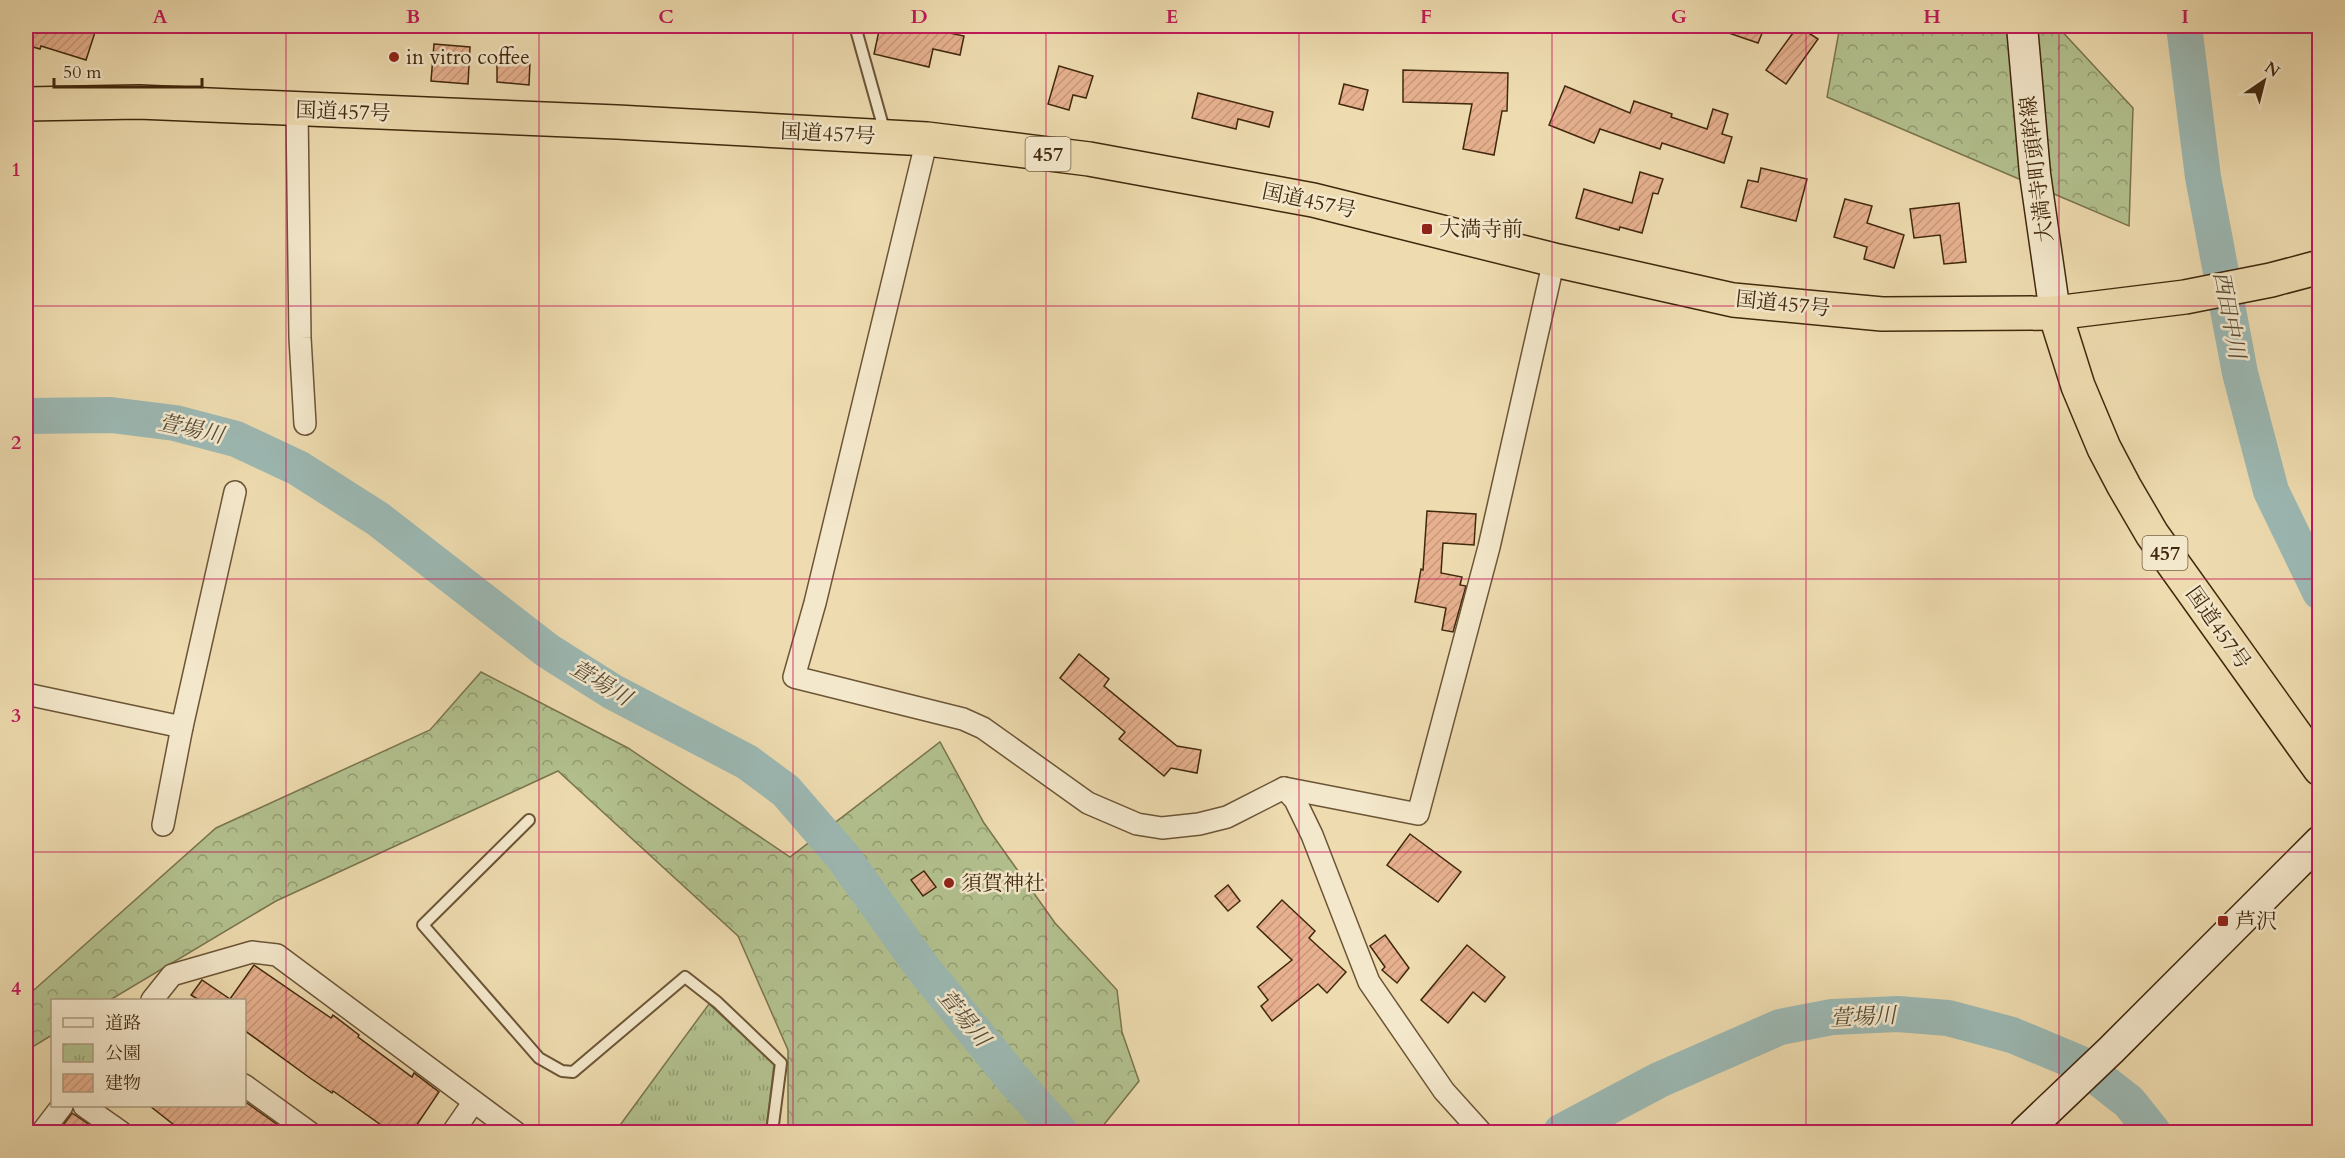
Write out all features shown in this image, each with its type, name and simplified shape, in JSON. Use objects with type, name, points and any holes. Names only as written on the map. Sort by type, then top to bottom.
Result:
[{"type":"highway","name":"国道457号","points":[[26,104],[139,102],[927,139],[1089,159],[1313,200],[1554,260],[1733,300],[1882,314],[2055,313],[2078,386],[2104,448],[2124,486],[2152,534],[2319,769]]},
{"type":"highway","name":"457","points":[[2055,313],[2185,297],[2271,280],[2319,267]]},
{"type":"street","name":"大満寺町頭幹線","points":[[2022,26],[2035,174],[2055,313]]},
{"type":"street","points":[[297,111],[300,338],[305,424]]},
{"type":"street","points":[[927,139],[815,603],[794,678],[963,719],[983,728],[1088,803],[1137,824],[1162,828],[1199,824],[1227,817],[1284,788],[1418,814],[1489,547],[1554,260]]},
{"type":"street","points":[[163,825],[182,727],[235,492]]},
{"type":"street","points":[[26,694],[182,727]]},
{"type":"street","points":[[1284,788],[1295,800],[1312,835],[1369,982],[1444,1091],[1481,1132]]},
{"type":"street","points":[[2036,1123],[2319,841]]},
{"type":"street","points":[[153,999],[172,975],[252,952],[278,955],[473,1103],[515,1132]]},
{"type":"street","points":[[246,1085],[309,1132]]},
{"type":"street","points":[[453,1132],[473,1103]]},
{"type":"street","points":[[42,1132],[61,1107]]},
{"type":"street","points":[[85,1107],[121,1132]]},
{"type":"lane","points":[[855,26],[885,137]]},
{"type":"lane","points":[[529,820],[423,925],[539,1058],[562,1071],[573,1072],[685,977],[717,1002],[781,1063],[772,1132]]},
{"type":"green space","points":[[1840,26],[2057,26],[2133,108],[2129,226],[1827,97]]},
{"type":"green space","points":[[481,672],[628,748],[790,857],[940,742],[984,823],[1055,923],[1117,990],[1122,1032],[1139,1081],[1098,1132],[788,1132],[788,1050],[738,936],[558,771],[276,901],[112,999],[51,999],[51,1036],[26,1051],[26,997],[216,828],[430,730]]},
{"type":"green space","points":[[709,1004],[774,1064],[766,1132],[615,1132]]},
{"type":"building","points":[[26,26],[97,26],[86,60],[41,46],[40,49],[26,45]]},
{"type":"building","points":[[880,26],[916,26],[964,36],[960,55],[933,49],[929,67],[874,54]]},
{"type":"building","points":[[1714,26],[1765,26],[1758,43],[1714,28]]},
{"type":"building","points":[[1798,26],[1818,39],[1786,84],[1766,70]]},
{"type":"building","points":[[434,44],[470,47],[468,84],[431,81]]},
{"type":"building","points":[[497,62],[530,62],[529,85],[497,82]]},
{"type":"building","points":[[1059,66],[1093,76],[1086,98],[1073,95],[1069,110],[1048,104]]},
{"type":"building","points":[[1403,70],[1508,73],[1507,111],[1502,111],[1494,155],[1463,149],[1472,104],[1403,102]]},
{"type":"building","points":[[1344,84],[1368,90],[1363,110],[1339,104]]},
{"type":"building","points":[[1565,86],[1630,113],[1634,101],[1707,129],[1713,109],[1728,114],[1722,134],[1732,137],[1724,163],[1662,143],[1660,149],[1600,129],[1594,143],[1549,125]]},
{"type":"building","points":[[1198,93],[1273,112],[1269,127],[1238,119],[1236,129],[1192,118]]},
{"type":"building","points":[[1761,168],[1807,179],[1796,221],[1741,207],[1748,180],[1758,182]]},
{"type":"building","points":[[1640,172],[1663,179],[1658,194],[1653,193],[1642,233],[1620,227],[1619,230],[1576,218],[1584,189],[1632,203]]},
{"type":"building","points":[[1845,199],[1872,206],[1867,223],[1904,235],[1894,268],[1864,259],[1867,247],[1834,237]]},
{"type":"building","points":[[1959,203],[1966,262],[1944,264],[1940,235],[1914,238],[1910,209]]},
{"type":"building","points":[[1427,511],[1476,514],[1474,545],[1443,543],[1441,573],[1462,577],[1460,585],[1466,586],[1453,632],[1442,630],[1446,608],[1415,602],[1421,569],[1423,570]]},
{"type":"building","points":[[1079,654],[1109,679],[1104,686],[1177,746],[1201,750],[1197,773],[1171,768],[1164,776],[1119,739],[1125,732],[1060,678]]},
{"type":"building","points":[[1410,834],[1461,872],[1438,902],[1387,865]]},
{"type":"building","points":[[924,871],[936,887],[923,896],[911,880]]},
{"type":"building","points":[[1228,885],[1240,901],[1228,911],[1215,896]]},
{"type":"building","points":[[1282,900],[1315,931],[1309,938],[1346,972],[1327,993],[1318,984],[1272,1021],[1261,1006],[1268,1000],[1258,987],[1292,960],[1257,927]]},
{"type":"building","points":[[1385,935],[1409,968],[1397,983],[1382,970],[1385,967],[1370,946]]},
{"type":"building","points":[[1467,945],[1505,977],[1485,1002],[1473,992],[1448,1023],[1421,1000]]},
{"type":"building","points":[[254,965],[331,1018],[333,1015],[359,1035],[358,1037],[412,1077],[414,1073],[439,1092],[412,1132],[391,1132],[246,1031],[246,999],[230,999]]},
{"type":"building","points":[[202,980],[230,999],[197,999],[191,995]]},
{"type":"building","points":[[246,1102],[288,1132],[183,1132],[151,1107],[246,1107]]},
{"type":"building","points":[[72,1113],[75,1115],[100,1132],[58,1132]]},
{"type":"waterway","name":"西田中川","points":[[2184,26],[2203,177],[2240,373],[2271,491],[2320,592]]},
{"type":"waterway","name":"萱場川","points":[[26,416],[111,415],[175,423],[236,439],[298,468],[378,519],[548,651],[613,692],[747,762],[786,791],[843,857],[922,967],[1013,1079],[1060,1132]]},
{"type":"waterway","name":"萱場川","points":[[1561,1132],[1659,1080],[1780,1027],[1832,1017],[1898,1014],[1948,1018],[2012,1035],[2079,1063],[2129,1102],[2153,1132]]},
{"type":"place","name":"in vitro coffee","points":[[394,57]]},
{"type":"place","name":"大満寺前","points":[[1427,229]]},
{"type":"place","name":"須賀神社","points":[[949,883]]},
{"type":"place","name":"芦沢","points":[[2223,921]]}]
